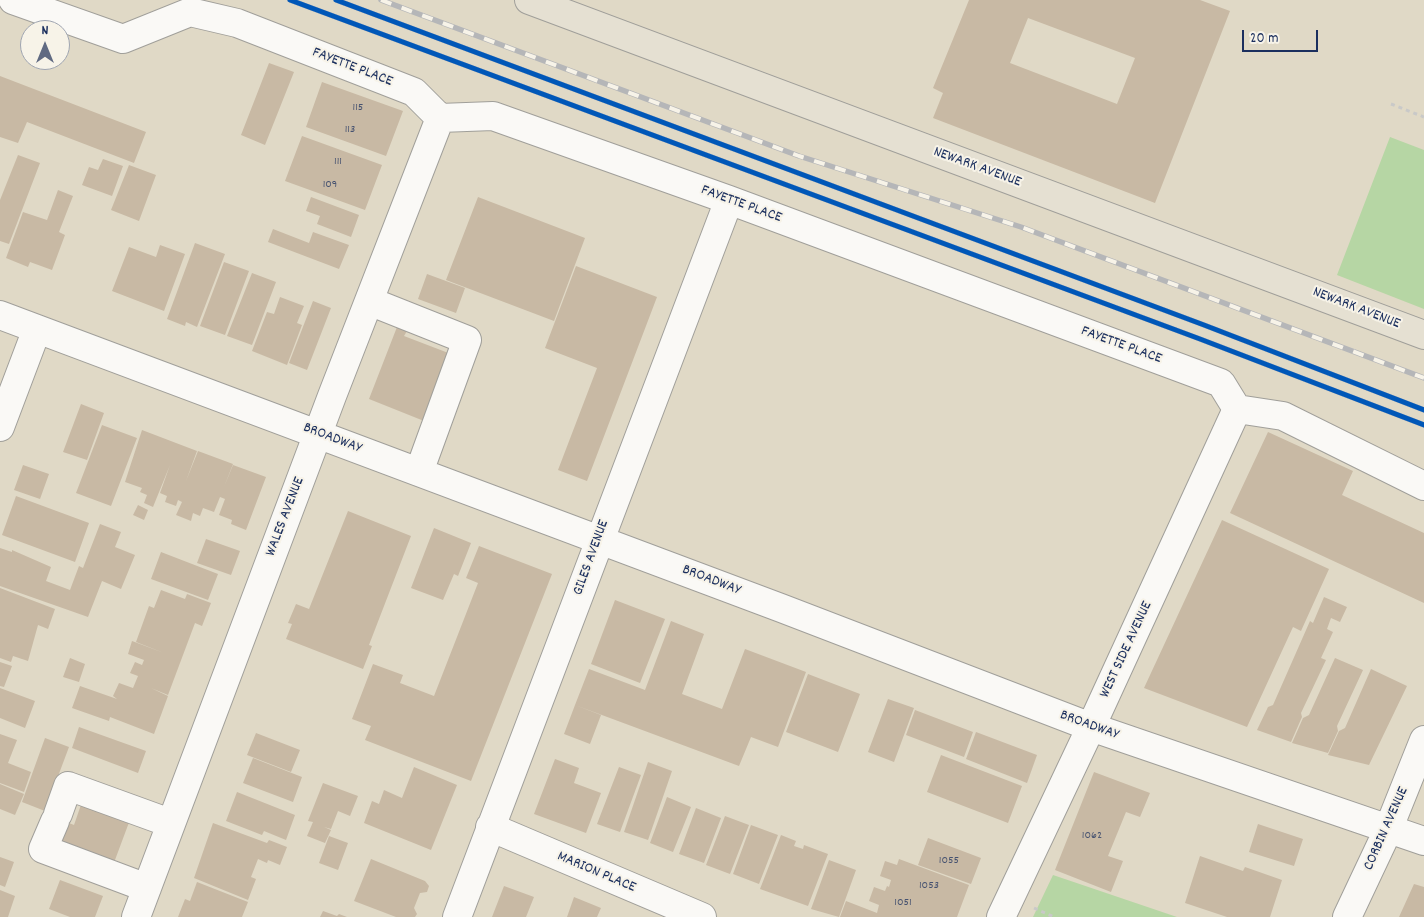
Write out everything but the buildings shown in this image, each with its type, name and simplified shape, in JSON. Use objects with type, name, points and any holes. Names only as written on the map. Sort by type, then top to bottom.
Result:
[{"type":"main road","name":"NEWARK AVENUE","points":[[529,0],[1424,335]]},
{"type":"street","name":"FAYETTE PLACE","points":[[13,0],[123,40],[190,12],[237,23],[414,92],[440,118],[493,116],[729,200],[1221,383],[1237,409]]},
{"type":"street","name":"WALES AVENUE","points":[[136,917],[318,434],[440,118]]},
{"type":"street","name":"GILES AVENUE","points":[[456,917],[729,200]]},
{"type":"street","points":[[369,301],[467,340],[419,472]]},
{"type":"street","name":"BROADWAY","points":[[0,315],[1092,727],[1424,841]]},
{"type":"street","points":[[0,427],[37,329]]},
{"type":"street","points":[[1237,409],[1282,416],[1424,486]]},
{"type":"street","name":"WEST SIDE AVENUE","points":[[1001,917],[1092,727],[1237,409]]},
{"type":"street","name":"CORBIN AVENUE","points":[[1347,917],[1388,830],[1424,740]]},
{"type":"street","points":[[146,888],[43,849],[68,786],[170,823]]},
{"type":"street","name":"MARION PLACE","points":[[490,827],[691,915]]},
{"type":"path","points":[[1391,104],[1424,117]]},
{"type":"path","points":[[1032,907],[1054,917]]},
{"type":"green space","points":[[1390,137],[1424,150],[1424,309],[1337,275]]},
{"type":"green space","points":[[1053,875],[1177,917],[1033,917]]},
{"type":"railway","points":[[290,0],[1200,339],[1424,425]]},
{"type":"railway","points":[[336,0],[1204,325],[1424,410]]},
{"type":"railway","points":[[381,0],[799,156],[1021,227],[1424,378]]},
{"type":"cycle path","points":[[290,0],[1200,339],[1424,425]]},
{"type":"cycle path","points":[[336,0],[1204,325],[1424,410]]}]
